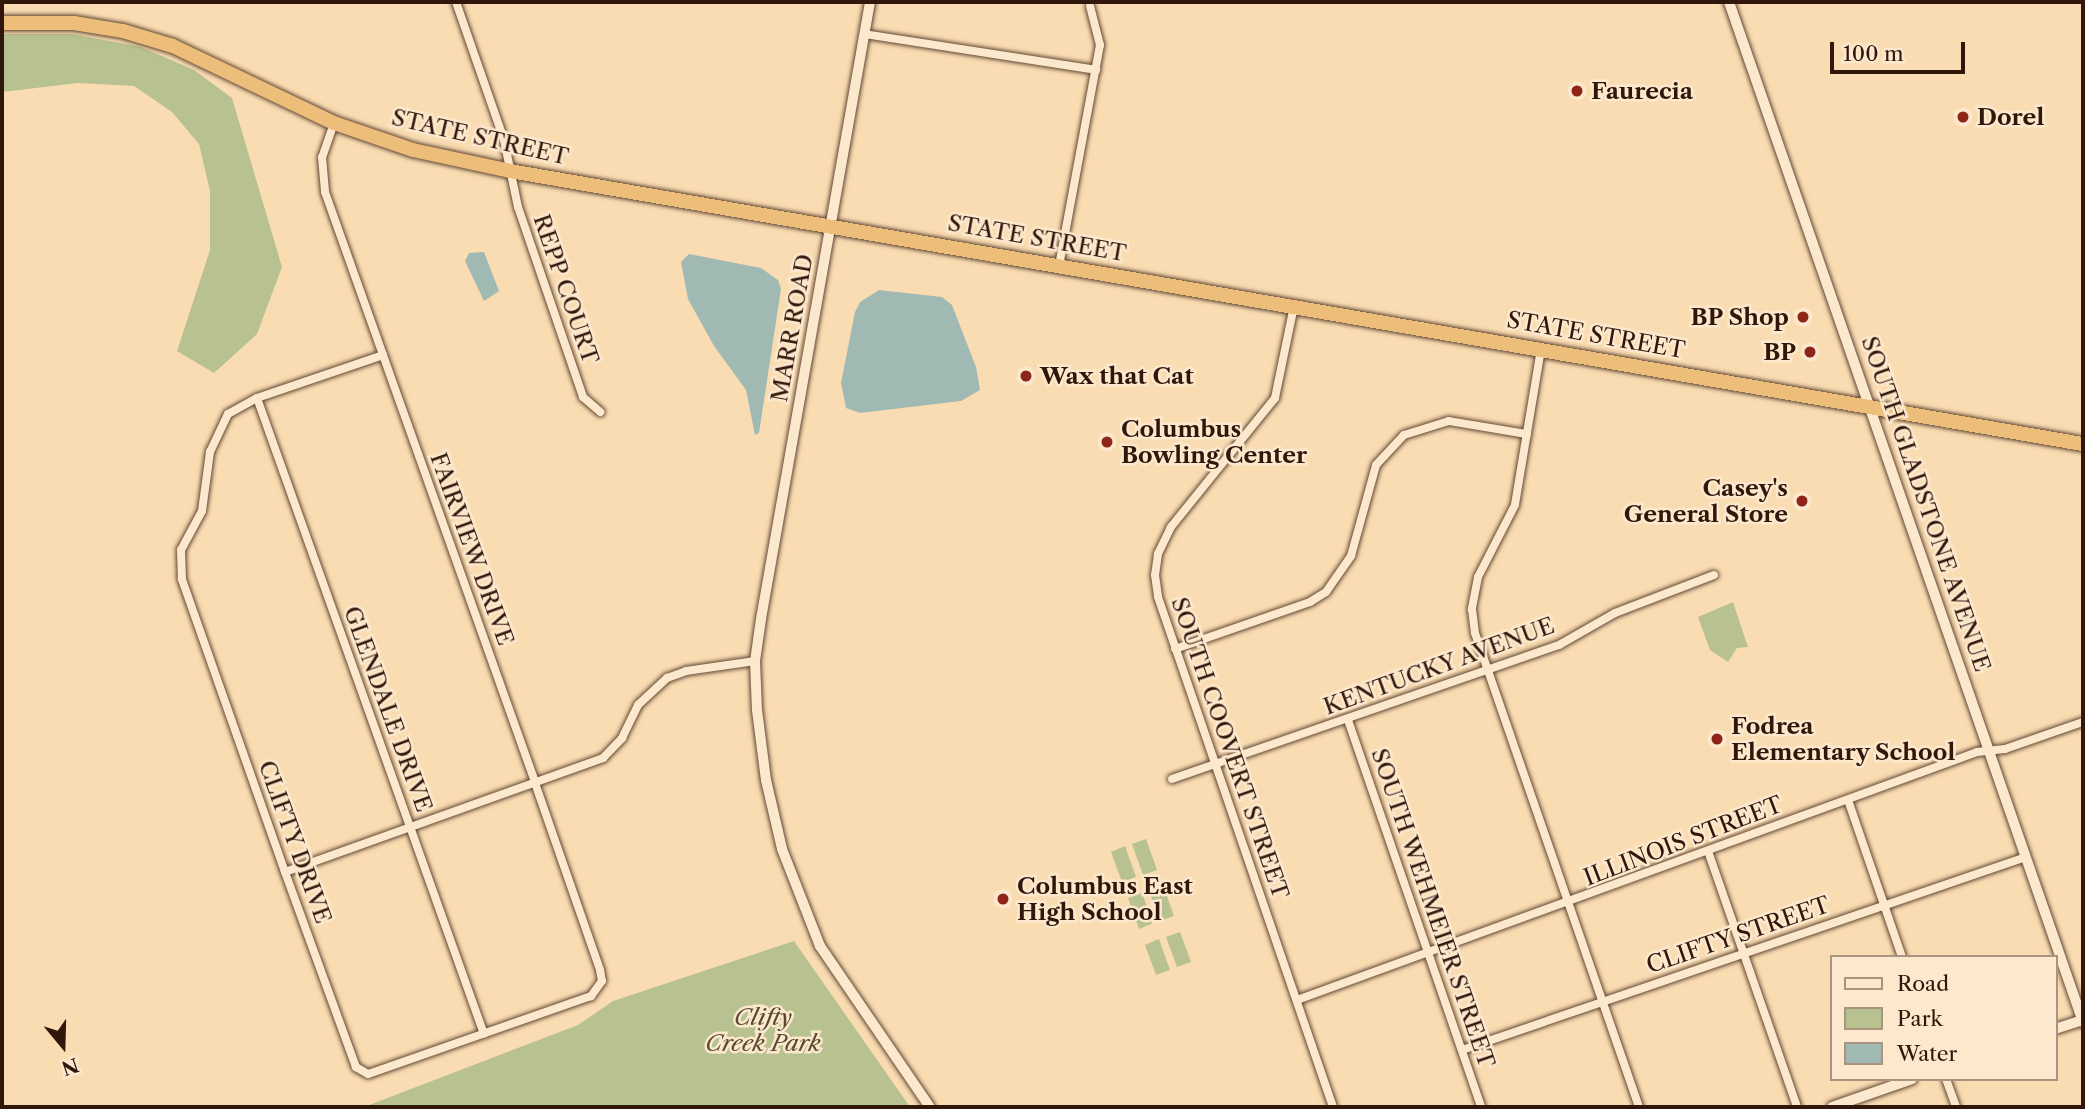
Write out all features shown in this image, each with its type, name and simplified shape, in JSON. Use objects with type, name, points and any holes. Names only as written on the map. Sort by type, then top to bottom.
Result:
[{"type":"highway","name":"STATE STREET","points":[[2,23],[74,23],[123,31],[173,47],[334,123],[413,150],[510,171],[2083,443]]},
{"type":"street","name":"REPP COURT","points":[[456,2],[494,108],[518,207],[583,397],[600,412]]},
{"type":"street","name":"MARR ROAD","points":[[870,2],[755,661],[766,780],[782,849],[817,939],[930,1107]]},
{"type":"street","name":"SOUTH GLADSTONE AVENUE","points":[[1729,2],[2083,1021]]},
{"type":"street","points":[[1059,266],[1100,45],[1090,6]]},
{"type":"street","points":[[863,34],[1096,70]]},
{"type":"street","name":"FAIRVIEW DRIVE","points":[[334,123],[322,157],[322,182],[600,970],[599,988]]},
{"type":"street","name":"SOUTH COOVERT STREET","points":[[1294,306],[1282,379],[1271,405],[1171,527],[1157,555],[1158,597],[1334,1107]]},
{"type":"street","points":[[1541,349],[1515,505],[1478,577],[1472,609],[1489,670],[1639,1107]]},
{"type":"street","name":"CLIFTY DRIVE","points":[[383,355],[257,398],[228,414],[218,427],[210,452],[208,496],[181,550],[182,579],[359,1072],[380,1073],[591,996],[599,988]]},
{"type":"street","name":"GLENDALE DRIVE","points":[[257,398],[484,1034]]},
{"type":"street","points":[[1175,649],[1310,602],[1326,592],[1352,556],[1376,464],[1404,435],[1449,421],[1527,434]]},
{"type":"street","name":"KENTUCKY AVENUE","points":[[1172,779],[1216,767],[1559,645],[1627,608],[1714,575]]},
{"type":"street","points":[[285,872],[594,762],[613,750],[638,705],[667,678],[685,671],[755,661]]},
{"type":"street","name":"SOUTH WEHMEIER STREET","points":[[1348,720],[1481,1107]]},
{"type":"street","name":"ILLINOIS STREET","points":[[1297,1000],[1568,904],[1848,800],[2083,722]]},
{"type":"street","points":[[1848,800],[1901,955]]},
{"type":"street","points":[[1708,851],[1797,1107]]},
{"type":"street","name":"CLIFTY STREET","points":[[1462,1050],[2026,857]]},
{"type":"street","points":[[2057,1028],[2083,1021]]},
{"type":"street","points":[[1832,1107],[1906,1081]]},
{"type":"street","points":[[1947,1081],[1956,1107]]},
{"type":"green space","points":[[2,34],[72,34],[141,47],[194,70],[232,98],[282,267],[257,334],[214,373],[177,351],[210,250],[210,191],[199,144],[172,112],[134,86],[78,83],[2,92]]},
{"type":"green space","points":[[1733,602],[1748,647],[1737,648],[1728,662],[1710,650],[1698,617]]},
{"type":"green space","points":[[1146,839],[1157,870],[1143,875],[1132,844]]},
{"type":"green space","points":[[1125,846],[1136,877],[1122,882],[1111,852]]},
{"type":"green space","points":[[1163,885],[1174,916],[1160,921],[1149,891]]},
{"type":"green space","points":[[1142,893],[1153,923],[1139,929],[1128,898]]},
{"type":"green space","points":[[1180,932],[1191,962],[1177,967],[1166,937]]},
{"type":"green space","points":[[1159,939],[1170,970],[1156,975],[1145,945]]},
{"type":"green space","name":"Clifty Creek Park","points":[[794,941],[910,1107],[364,1107],[578,1025],[613,1001]]},
{"type":"water","points":[[484,252],[499,291],[484,301],[465,261],[469,253]]},
{"type":"water","points":[[689,254],[761,268],[778,280],[781,289],[759,433],[755,435],[746,390],[714,346],[688,299],[681,262]]},
{"type":"water","points":[[879,290],[942,297],[952,305],[976,367],[980,390],[961,401],[860,413],[846,408],[841,383],[855,312],[860,302]]},
{"type":"place","name":"Faurecia","points":[[1577,91]]},
{"type":"place","name":"Dorel","points":[[1963,117]]},
{"type":"place","name":"BP Shop","points":[[1803,317]]},
{"type":"place","name":"BP","points":[[1810,352]]},
{"type":"place","name":"Wax that Cat","points":[[1026,376]]},
{"type":"place","name":"Columbus Bowling Center","points":[[1107,442]]},
{"type":"place","name":"Casey's General Store","points":[[1802,501]]},
{"type":"place","name":"Fodrea Elementary School","points":[[1717,739]]},
{"type":"place","name":"Columbus East High School","points":[[1003,899]]}]
